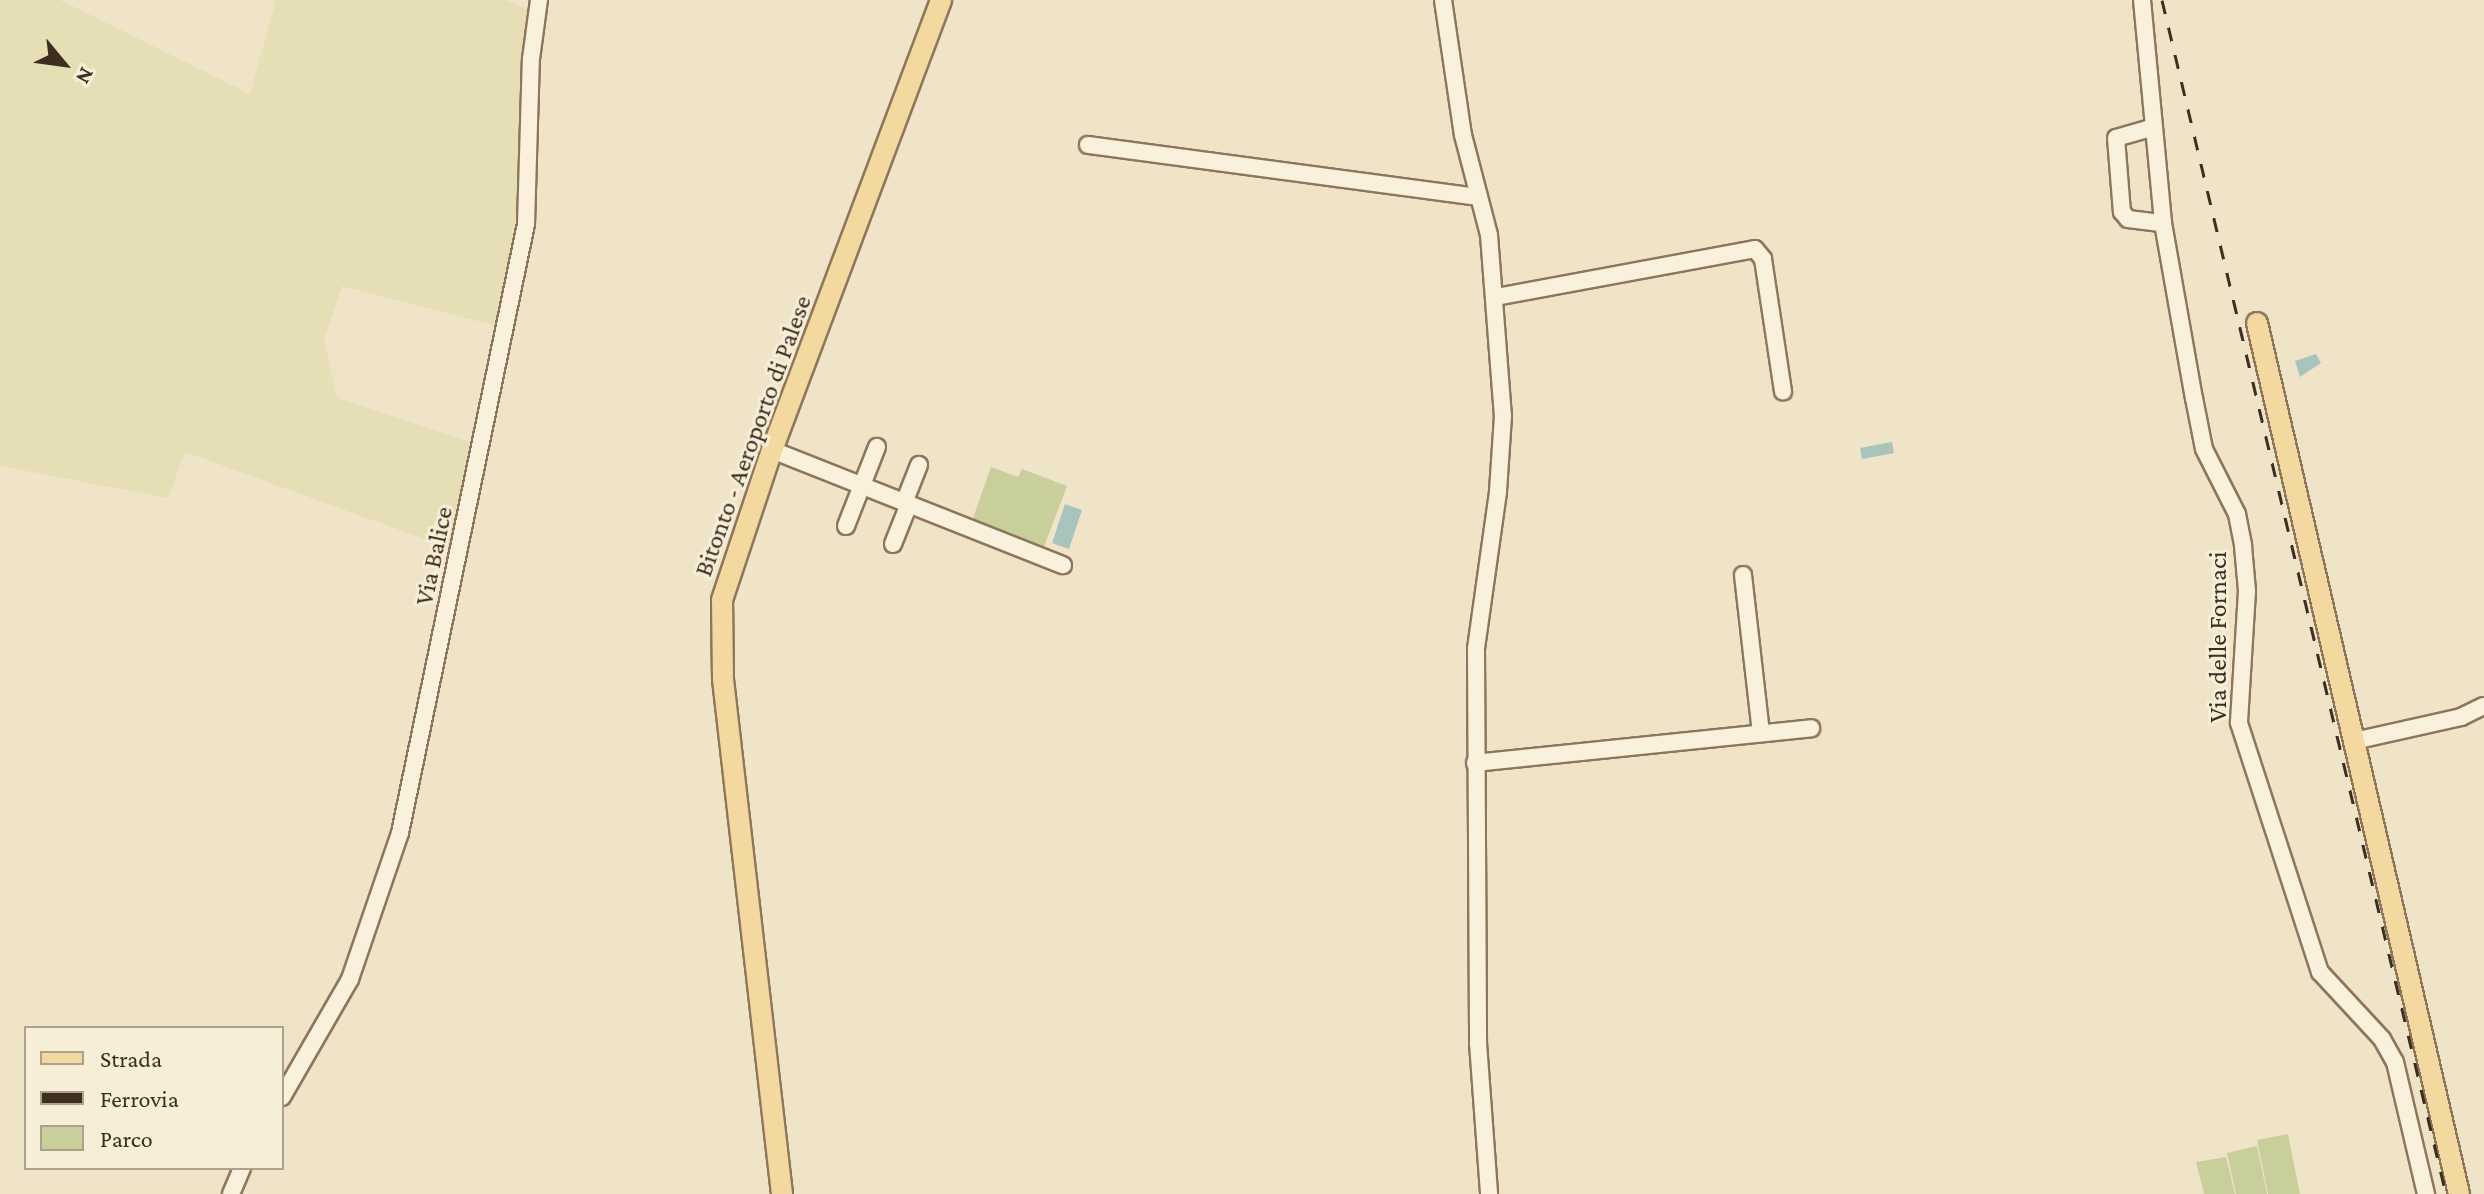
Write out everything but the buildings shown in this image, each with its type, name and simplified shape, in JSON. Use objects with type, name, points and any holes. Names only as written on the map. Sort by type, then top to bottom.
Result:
[{"type":"main road","name":"Bitonto - Aeroporto di Palese","points":[[782,1194],[719,626],[728,573],[941,0]]},
{"type":"main road","points":[[2257,323],[2459,1194]]},
{"type":"street","name":"Via Balice","points":[[284,1094],[350,979],[400,833],[526,224],[531,59],[539,0]]},
{"type":"street","points":[[1443,0],[1463,135],[1479,197],[1496,297],[1503,416],[1498,492],[1476,649],[1478,1043],[1489,1194]]},
{"type":"street","name":"Via delle Fornaci","points":[[2142,0],[2151,128],[2163,223],[2204,449],[2237,514],[2243,546],[2247,591],[2238,679],[2241,732],[2320,972],[2382,1039],[2395,1062],[2426,1194]]},
{"type":"street","points":[[2151,128],[2116,138],[2122,212],[2128,219],[2163,223]]},
{"type":"street","points":[[1088,145],[1479,197]]},
{"type":"street","points":[[1496,297],[1755,249],[1763,259],[1783,392]]},
{"type":"street","points":[[846,526],[877,447]]},
{"type":"street","points":[[772,450],[1063,565]]},
{"type":"street","points":[[893,544],[919,465]]},
{"type":"street","points":[[1743,575],[1761,732]]},
{"type":"street","points":[[2354,741],[2461,717],[2484,706]]},
{"type":"street","points":[[1475,763],[1811,728]]},
{"type":"street","points":[[231,1194],[241,1170]]},
{"type":"shaded area","points":[[0,0],[60,0],[250,94],[276,0],[506,0],[535,11],[505,328],[342,286],[324,340],[337,398],[482,446],[460,552],[185,452],[168,498],[0,466]]},
{"type":"green space","points":[[991,467],[1018,477],[1022,469],[1067,486],[1044,547],[972,521]]},
{"type":"green space","points":[[2288,1134],[2300,1194],[2268,1194],[2257,1140]]},
{"type":"green space","points":[[2257,1146],[2267,1194],[2236,1194],[2227,1153]]},
{"type":"green space","points":[[2226,1157],[2235,1194],[2204,1194],[2196,1162]]},
{"type":"water","points":[[2316,354],[2321,363],[2300,377],[2295,361]]},
{"type":"water","points":[[1892,442],[1894,453],[1862,459],[1860,448]]},
{"type":"water","points":[[1065,504],[1082,510],[1069,549],[1052,543]]},
{"type":"railway","points":[[2162,0],[2446,1194]]}]
